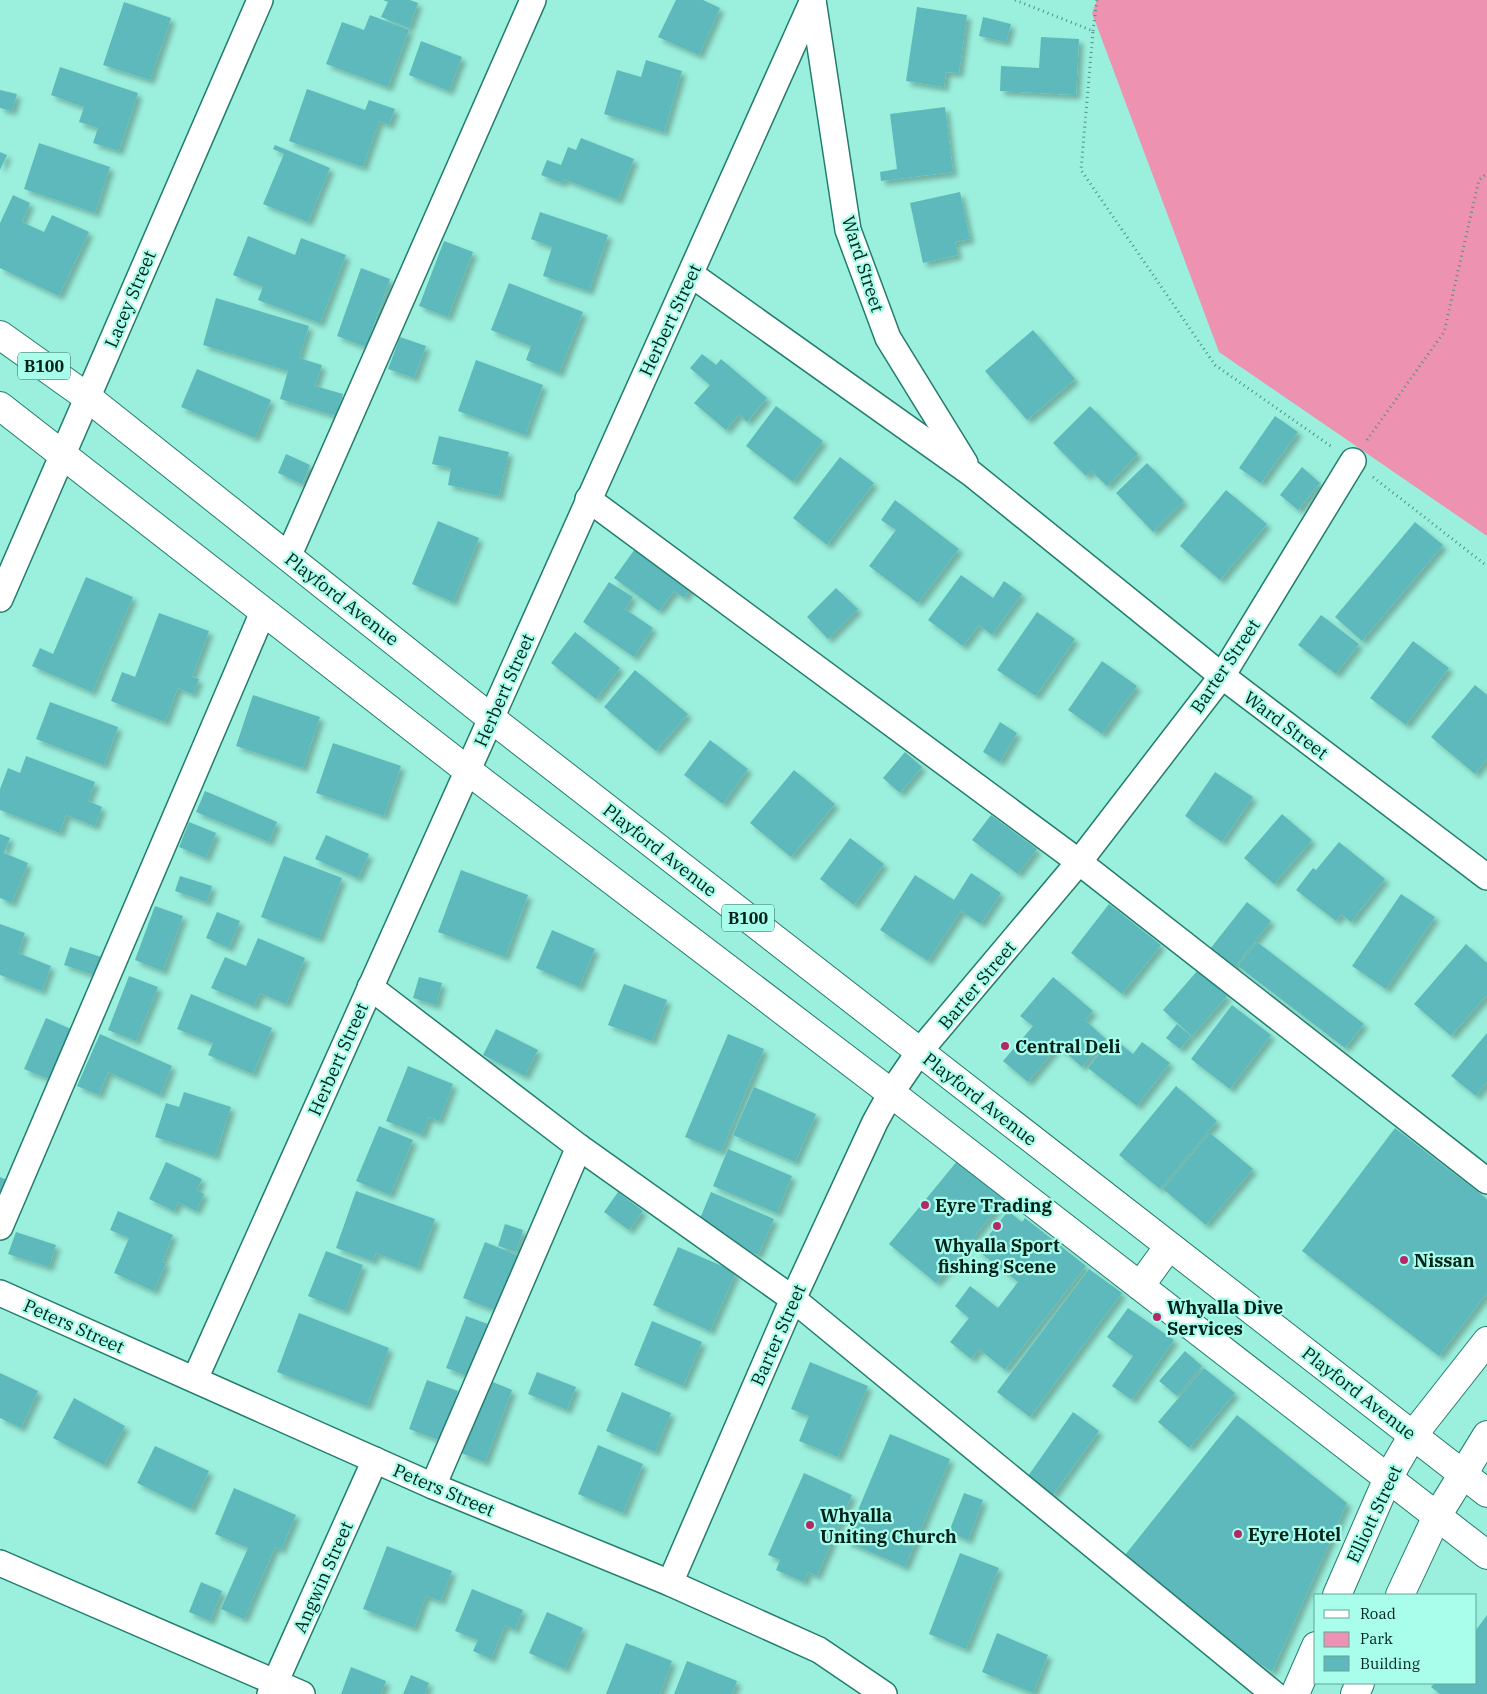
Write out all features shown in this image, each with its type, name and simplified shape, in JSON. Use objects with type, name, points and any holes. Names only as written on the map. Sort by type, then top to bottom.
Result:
[{"type":"main road","name":"Playford Avenue","points":[[0,335],[87,397],[492,718],[1487,1493]]},
{"type":"main road","name":"B100","points":[[0,406],[62,457],[467,770],[891,1093],[1487,1555]]},
{"type":"main road","points":[[1140,1286],[1169,1246]]},
{"type":"main road","name":"Elliott Street","points":[[1338,1594],[1388,1478],[1413,1435],[1487,1341]]},
{"type":"main road","points":[[1400,1594],[1437,1516],[1487,1435]]},
{"type":"main road","points":[[1295,1694],[1314,1651]]},
{"type":"street","name":"Lacey Street","points":[[0,599],[260,0]]},
{"type":"street","points":[[288,557],[533,0]]},
{"type":"street","name":"Herbert Street","points":[[195,1379],[492,718],[588,499],[692,275],[813,0]]},
{"type":"street","name":"Ward Street","points":[[813,0],[848,230],[888,338],[972,474]]},
{"type":"street","name":"Ward Street","points":[[692,275],[972,474],[1222,676],[1487,877]]},
{"type":"street","name":"Barter Street","points":[[670,1583],[793,1299],[875,1122],[891,1093],[920,1052],[1079,862],[1222,676],[1352,461]]},
{"type":"street","points":[[588,499],[1079,862],[1487,1181]]},
{"type":"street","points":[[0,1228],[263,612]]},
{"type":"street","points":[[370,987],[579,1147],[793,1299],[1274,1694]]},
{"type":"street","points":[[433,1486],[579,1147]]},
{"type":"street","name":"Peters Street","points":[[0,1293],[433,1486],[670,1583],[819,1650],[884,1694]]},
{"type":"street","name":"Angwin Street","points":[[273,1688],[375,1460]]},
{"type":"street","points":[[0,1563],[273,1688],[302,1694]]},
{"type":"path","points":[[1015,0],[1093,31]]},
{"type":"path","points":[[1097,0],[1081,170],[1215,365],[1352,461],[1487,566]]},
{"type":"path","points":[[1352,461],[1444,332],[1479,180],[1487,173]]},
{"type":"green space","points":[[1097,0],[1487,0],[1487,536],[1219,352],[1092,13]]},
{"type":"building","points":[[383,0],[410,0],[418,3],[409,28],[381,17],[388,2]]},
{"type":"building","points":[[676,0],[703,0],[720,8],[699,55],[658,37]]},
{"type":"building","points":[[124,2],[171,18],[150,80],[103,65]]},
{"type":"building","points":[[917,7],[967,15],[959,73],[946,72],[944,87],[906,81]]},
{"type":"building","points":[[370,15],[409,30],[388,87],[326,64],[342,22],[364,30]]},
{"type":"building","points":[[983,17],[1011,24],[1006,42],[979,36]]},
{"type":"building","points":[[1041,37],[1079,39],[1076,95],[1000,91],[1001,66],[1039,68]]},
{"type":"building","points":[[421,41],[462,57],[449,91],[409,75]]},
{"type":"building","points":[[646,60],[682,71],[664,132],[604,114],[617,70],[641,77]]},
{"type":"building","points":[[60,67],[138,93],[119,151],[93,143],[98,128],[79,122],[84,107],[51,95]]},
{"type":"building","points":[[307,89],[365,110],[369,100],[395,109],[389,125],[379,121],[363,167],[289,141]]},
{"type":"building","points":[[0,90],[17,94],[12,111],[0,108]]},
{"type":"building","points":[[945,107],[953,172],[881,181],[880,172],[897,169],[890,114]]},
{"type":"building","points":[[581,138],[634,159],[618,200],[564,179],[562,183],[541,175],[547,160],[561,165],[568,147],[576,150]]},
{"type":"building","points":[[39,143],[110,167],[95,213],[24,189]]},
{"type":"building","points":[[275,145],[330,168],[308,222],[263,204],[284,154],[273,149]]},
{"type":"building","points":[[0,152],[7,155],[0,170]]},
{"type":"building","points":[[960,192],[970,239],[955,242],[958,255],[923,263],[910,203]]},
{"type":"building","points":[[13,195],[30,203],[22,222],[44,232],[52,215],[89,232],[59,296],[0,268],[0,223]]},
{"type":"building","points":[[540,212],[608,235],[589,291],[543,276],[552,247],[531,239]]},
{"type":"building","points":[[248,236],[295,255],[301,238],[346,255],[320,323],[258,300],[263,287],[233,275]]},
{"type":"building","points":[[444,241],[473,252],[448,317],[419,306]]},
{"type":"building","points":[[361,268],[390,279],[366,347],[337,336]]},
{"type":"building","points":[[509,283],[583,312],[559,373],[526,360],[531,346],[491,330]]},
{"type":"building","points":[[216,298],[309,326],[299,358],[322,365],[315,386],[343,394],[336,416],[280,399],[288,371],[203,345]]},
{"type":"building","points":[[1033,330],[1075,379],[1027,420],[985,371]]},
{"type":"building","points":[[400,337],[426,346],[414,378],[388,369]]},
{"type":"building","points":[[702,354],[716,365],[721,359],[767,398],[747,422],[739,414],[726,430],[694,403],[710,385],[690,368]]},
{"type":"building","points":[[476,360],[543,385],[525,435],[458,411]]},
{"type":"building","points":[[197,369],[271,400],[255,438],[181,407]]},
{"type":"building","points":[[776,406],[823,441],[793,482],[746,446]]},
{"type":"building","points":[[1090,406],[1138,454],[1107,486],[1091,471],[1086,476],[1053,443]]},
{"type":"building","points":[[1275,416],[1298,432],[1261,483],[1239,468]]},
{"type":"building","points":[[439,436],[509,452],[499,496],[448,485],[451,468],[432,464]]},
{"type":"building","points":[[286,454],[310,465],[302,484],[278,473]]},
{"type":"building","points":[[840,457],[874,483],[827,545],[793,518]]},
{"type":"building","points":[[1147,463],[1184,501],[1153,532],[1116,493]]},
{"type":"building","points":[[1302,467],[1320,483],[1298,510],[1280,495]]},
{"type":"building","points":[[1226,490],[1267,524],[1220,580],[1180,546]]},
{"type":"building","points":[[895,500],[959,549],[918,603],[869,566],[896,530],[881,520]]},
{"type":"building","points":[[438,521],[479,538],[453,602],[412,584]]},
{"type":"building","points":[[1415,522],[1443,545],[1362,641],[1335,617]]},
{"type":"building","points":[[640,542],[695,582],[684,598],[674,591],[659,611],[614,578]]},
{"type":"building","points":[[961,575],[993,598],[1004,581],[1022,594],[992,635],[979,625],[963,646],[928,620]]},
{"type":"building","points":[[86,577],[133,597],[92,692],[32,666],[40,648],[53,654]]},
{"type":"building","points":[[609,582],[633,597],[625,609],[653,628],[634,657],[583,622]]},
{"type":"building","points":[[836,588],[858,609],[828,639],[807,617]]},
{"type":"building","points":[[1037,612],[1075,639],[1036,696],[997,670]]},
{"type":"building","points":[[159,613],[209,631],[192,677],[199,679],[193,694],[178,688],[165,722],[111,701],[122,672],[135,677]]},
{"type":"building","points":[[1321,615],[1359,644],[1336,674],[1298,645]]},
{"type":"building","points":[[575,632],[620,668],[596,699],[551,663]]},
{"type":"building","points":[[1413,641],[1449,668],[1406,725],[1370,698]]},
{"type":"building","points":[[1102,661],[1137,686],[1102,734],[1068,710]]},
{"type":"building","points":[[635,670],[688,714],[656,751],[604,707]]},
{"type":"building","points":[[1475,685],[1487,695],[1487,759],[1475,774],[1431,737]]},
{"type":"building","points":[[253,695],[320,717],[303,768],[236,746]]},
{"type":"building","points":[[50,702],[118,727],[104,765],[36,739]]},
{"type":"building","points":[[1000,722],[1017,733],[1000,762],[983,752]]},
{"type":"building","points":[[710,740],[748,769],[723,804],[684,775]]},
{"type":"building","points":[[333,743],[401,766],[384,816],[316,793]]},
{"type":"building","points":[[905,752],[922,767],[900,793],[883,778]]},
{"type":"building","points":[[26,756],[95,782],[88,801],[102,807],[95,826],[66,815],[60,833],[0,810],[0,789],[8,768],[20,773]]},
{"type":"building","points":[[794,770],[835,804],[791,857],[750,823]]},
{"type":"building","points":[[1215,772],[1253,797],[1222,842],[1185,816]]},
{"type":"building","points":[[205,791],[277,822],[269,842],[196,812]]},
{"type":"building","points":[[1282,814],[1312,840],[1274,884],[1244,858]]},
{"type":"building","points":[[991,815],[1037,849],[1018,874],[972,840]]},
{"type":"building","points":[[189,822],[216,833],[206,858],[179,847]]},
{"type":"building","points":[[0,834],[10,838],[4,853],[28,863],[12,903],[0,898]]},
{"type":"building","points":[[326,835],[369,854],[358,878],[315,859]]},
{"type":"building","points":[[850,838],[884,864],[854,905],[820,879]]},
{"type":"building","points":[[1339,842],[1385,879],[1351,922],[1341,914],[1336,921],[1296,890],[1313,868],[1316,870]]},
{"type":"building","points":[[284,856],[342,878],[319,939],[261,917]]},
{"type":"building","points":[[461,870],[528,895],[505,957],[438,932]]},
{"type":"building","points":[[971,873],[1001,893],[981,924],[961,911],[928,961],[880,930],[915,875],[954,900]]},
{"type":"building","points":[[180,876],[212,886],[207,902],[175,891]]},
{"type":"building","points":[[1401,894],[1435,917],[1386,989],[1352,966]]},
{"type":"building","points":[[1247,902],[1271,921],[1234,968],[1210,949]]},
{"type":"building","points":[[1109,904],[1161,945],[1122,994],[1071,953]]},
{"type":"building","points":[[155,906],[183,916],[163,971],[135,960]]},
{"type":"building","points":[[217,912],[240,921],[229,948],[206,938]]},
{"type":"building","points":[[0,924],[25,933],[18,953],[51,966],[42,991],[0,975]]},
{"type":"building","points":[[552,930],[595,949],[579,987],[536,968]]},
{"type":"building","points":[[258,938],[305,958],[286,1004],[260,993],[254,1006],[211,988],[225,957],[246,966]]},
{"type":"building","points":[[1257,942],[1364,1024],[1345,1048],[1238,966]]},
{"type":"building","points":[[1466,944],[1487,963],[1487,995],[1451,1036],[1414,1004]]},
{"type":"building","points":[[70,947],[101,957],[95,975],[64,965]]},
{"type":"building","points":[[1198,970],[1227,996],[1192,1036],[1163,1010]]},
{"type":"building","points":[[129,976],[158,987],[136,1041],[108,1030]]},
{"type":"building","points":[[419,977],[442,983],[436,1005],[413,998]]},
{"type":"building","points":[[1053,977],[1093,1011],[1085,1020],[1106,1039],[1082,1067],[1058,1046],[1028,1082],[1003,1061],[1033,1026],[1020,1016]]},
{"type":"building","points":[[624,984],[667,1000],[652,1041],[608,1025]]},
{"type":"building","points":[[191,994],[272,1028],[253,1074],[208,1055],[213,1043],[177,1029]]},
{"type":"building","points":[[1232,1005],[1271,1035],[1230,1089],[1191,1059]]},
{"type":"building","points":[[46,1018],[73,1030],[51,1080],[24,1069]]},
{"type":"building","points":[[1177,1024],[1191,1036],[1180,1049],[1166,1038]]},
{"type":"building","points":[[496,1029],[538,1050],[525,1076],[483,1055]]},
{"type":"building","points":[[1487,1033],[1487,1082],[1476,1096],[1451,1076]]},
{"type":"building","points":[[100,1034],[172,1066],[160,1095],[108,1072],[99,1095],[77,1086]]},
{"type":"building","points":[[728,1034],[764,1049],[721,1152],[685,1137]]},
{"type":"building","points":[[1112,1037],[1133,1054],[1142,1042],[1170,1063],[1137,1106],[1088,1068]]},
{"type":"building","points":[[408,1066],[453,1084],[439,1121],[429,1117],[422,1135],[386,1121]]},
{"type":"building","points":[[1176,1086],[1217,1121],[1160,1189],[1119,1155]]},
{"type":"building","points":[[754,1087],[816,1114],[795,1162],[733,1135]]},
{"type":"building","points":[[184,1092],[231,1107],[215,1156],[155,1137],[166,1103],[179,1107]]},
{"type":"building","points":[[379,1126],[413,1140],[390,1195],[356,1181]]},
{"type":"building","points":[[1395,1128],[1487,1199],[1487,1293],[1439,1356],[1302,1251]]},
{"type":"building","points":[[1210,1133],[1253,1169],[1206,1225],[1163,1189]]},
{"type":"building","points":[[728,1149],[792,1176],[777,1213],[713,1186]]},
{"type":"building","points":[[958,1160],[1005,1199],[936,1283],[889,1244]]},
{"type":"building","points":[[166,1162],[202,1179],[197,1190],[204,1194],[196,1211],[178,1202],[174,1211],[149,1199]]},
{"type":"building","points":[[0,1177],[7,1180],[0,1196]]},
{"type":"building","points":[[356,1191],[435,1219],[417,1268],[376,1253],[373,1261],[336,1248]]},
{"type":"building","points":[[618,1192],[643,1211],[629,1230],[604,1212]]},
{"type":"building","points":[[711,1192],[774,1219],[758,1255],[696,1228]]},
{"type":"building","points":[[118,1211],[173,1235],[162,1262],[166,1263],[154,1291],[114,1273],[129,1238],[110,1230]]},
{"type":"building","points":[[1008,1211],[1022,1222],[1025,1218],[1086,1266],[1005,1370],[979,1349],[971,1359],[950,1342],[969,1318],[955,1306],[970,1286],[998,1308],[1018,1282],[977,1250]]},
{"type":"building","points":[[505,1224],[523,1230],[516,1252],[498,1246]]},
{"type":"building","points":[[16,1232],[56,1245],[49,1267],[8,1254]]},
{"type":"building","points":[[485,1242],[519,1256],[497,1311],[463,1298]]},
{"type":"building","points":[[678,1247],[736,1272],[710,1331],[653,1305]]},
{"type":"building","points":[[326,1251],[363,1265],[345,1311],[308,1296]]},
{"type":"building","points":[[1089,1269],[1122,1293],[1030,1417],[997,1392]]},
{"type":"building","points":[[1128,1308],[1174,1340],[1132,1400],[1112,1386],[1133,1356],[1107,1337]]},
{"type":"building","points":[[299,1313],[389,1348],[367,1406],[277,1372]]},
{"type":"building","points":[[466,1316],[488,1324],[468,1376],[446,1368]]},
{"type":"building","points":[[652,1321],[702,1342],[683,1386],[634,1365]]},
{"type":"building","points":[[1185,1351],[1202,1366],[1177,1396],[1159,1381]]},
{"type":"building","points":[[810,1362],[868,1386],[838,1457],[799,1441],[809,1416],[791,1409]]},
{"type":"building","points":[[1204,1368],[1235,1393],[1189,1448],[1158,1422]]},
{"type":"building","points":[[537,1372],[576,1387],[567,1410],[528,1394]]},
{"type":"building","points":[[0,1373],[38,1391],[21,1428],[0,1418]]},
{"type":"building","points":[[427,1380],[458,1391],[439,1440],[409,1429]]},
{"type":"building","points":[[488,1380],[512,1390],[485,1462],[461,1453]]},
{"type":"building","points":[[622,1392],[671,1413],[655,1452],[606,1431]]},
{"type":"building","points":[[74,1398],[125,1426],[104,1465],[53,1438]]},
{"type":"building","points":[[1073,1412],[1099,1431],[1053,1495],[1028,1476]]},
{"type":"building","name":"Eyre Hotel","points":[[1237,1415],[1347,1503],[1272,1672],[1117,1565]]},
{"type":"building","points":[[890,1434],[950,1459],[905,1567],[845,1541]]},
{"type":"building","points":[[598,1445],[643,1464],[623,1513],[578,1494]]},
{"type":"building","points":[[155,1446],[209,1471],[191,1509],[137,1483]]},
{"type":"building","name":"Whyalla Uniting Church","points":[[804,1473],[852,1495],[817,1576],[808,1572],[804,1582],[776,1570],[780,1560],[768,1555]]},
{"type":"building","points":[[234,1488],[296,1515],[281,1550],[275,1547],[244,1619],[221,1609],[248,1548],[215,1534]]},
{"type":"building","points":[[964,1493],[983,1500],[968,1540],[949,1532]]},
{"type":"building","points":[[387,1546],[452,1571],[441,1601],[426,1596],[414,1628],[363,1609]]},
{"type":"building","points":[[960,1553],[999,1568],[966,1649],[929,1634]]},
{"type":"building","points":[[201,1582],[222,1591],[210,1621],[189,1612]]},
{"type":"building","points":[[472,1589],[523,1610],[515,1630],[505,1625],[491,1659],[473,1651],[478,1640],[455,1631]]},
{"type":"building","points":[[547,1612],[583,1628],[565,1669],[529,1653]]},
{"type":"building","points":[[1487,1615],[1487,1694],[1440,1694],[1431,1687],[1434,1684],[1477,1684],[1477,1629]]},
{"type":"building","points":[[997,1633],[1048,1655],[1033,1693],[982,1672]]},
{"type":"building","points":[[626,1643],[672,1661],[660,1694],[606,1694]]},
{"type":"building","points":[[687,1661],[737,1681],[732,1694],[674,1694]]},
{"type":"building","points":[[351,1667],[386,1681],[381,1694],[341,1694]]},
{"type":"building","points":[[411,1675],[429,1683],[425,1694],[403,1694]]},
{"type":"place","name":"Central Deli","points":[[1005,1046]]},
{"type":"place","name":"Eyre Trading","points":[[925,1205]]},
{"type":"place","name":"Whyalla Sport fishing Scene","points":[[997,1226]]},
{"type":"place","name":"Nissan","points":[[1404,1260]]},
{"type":"place","name":"Whyalla Dive Services","points":[[1157,1317]]},
{"type":"place","name":"Whyalla Uniting Church","points":[[810,1525]]},
{"type":"place","name":"Eyre Hotel","points":[[1238,1534]]}]
